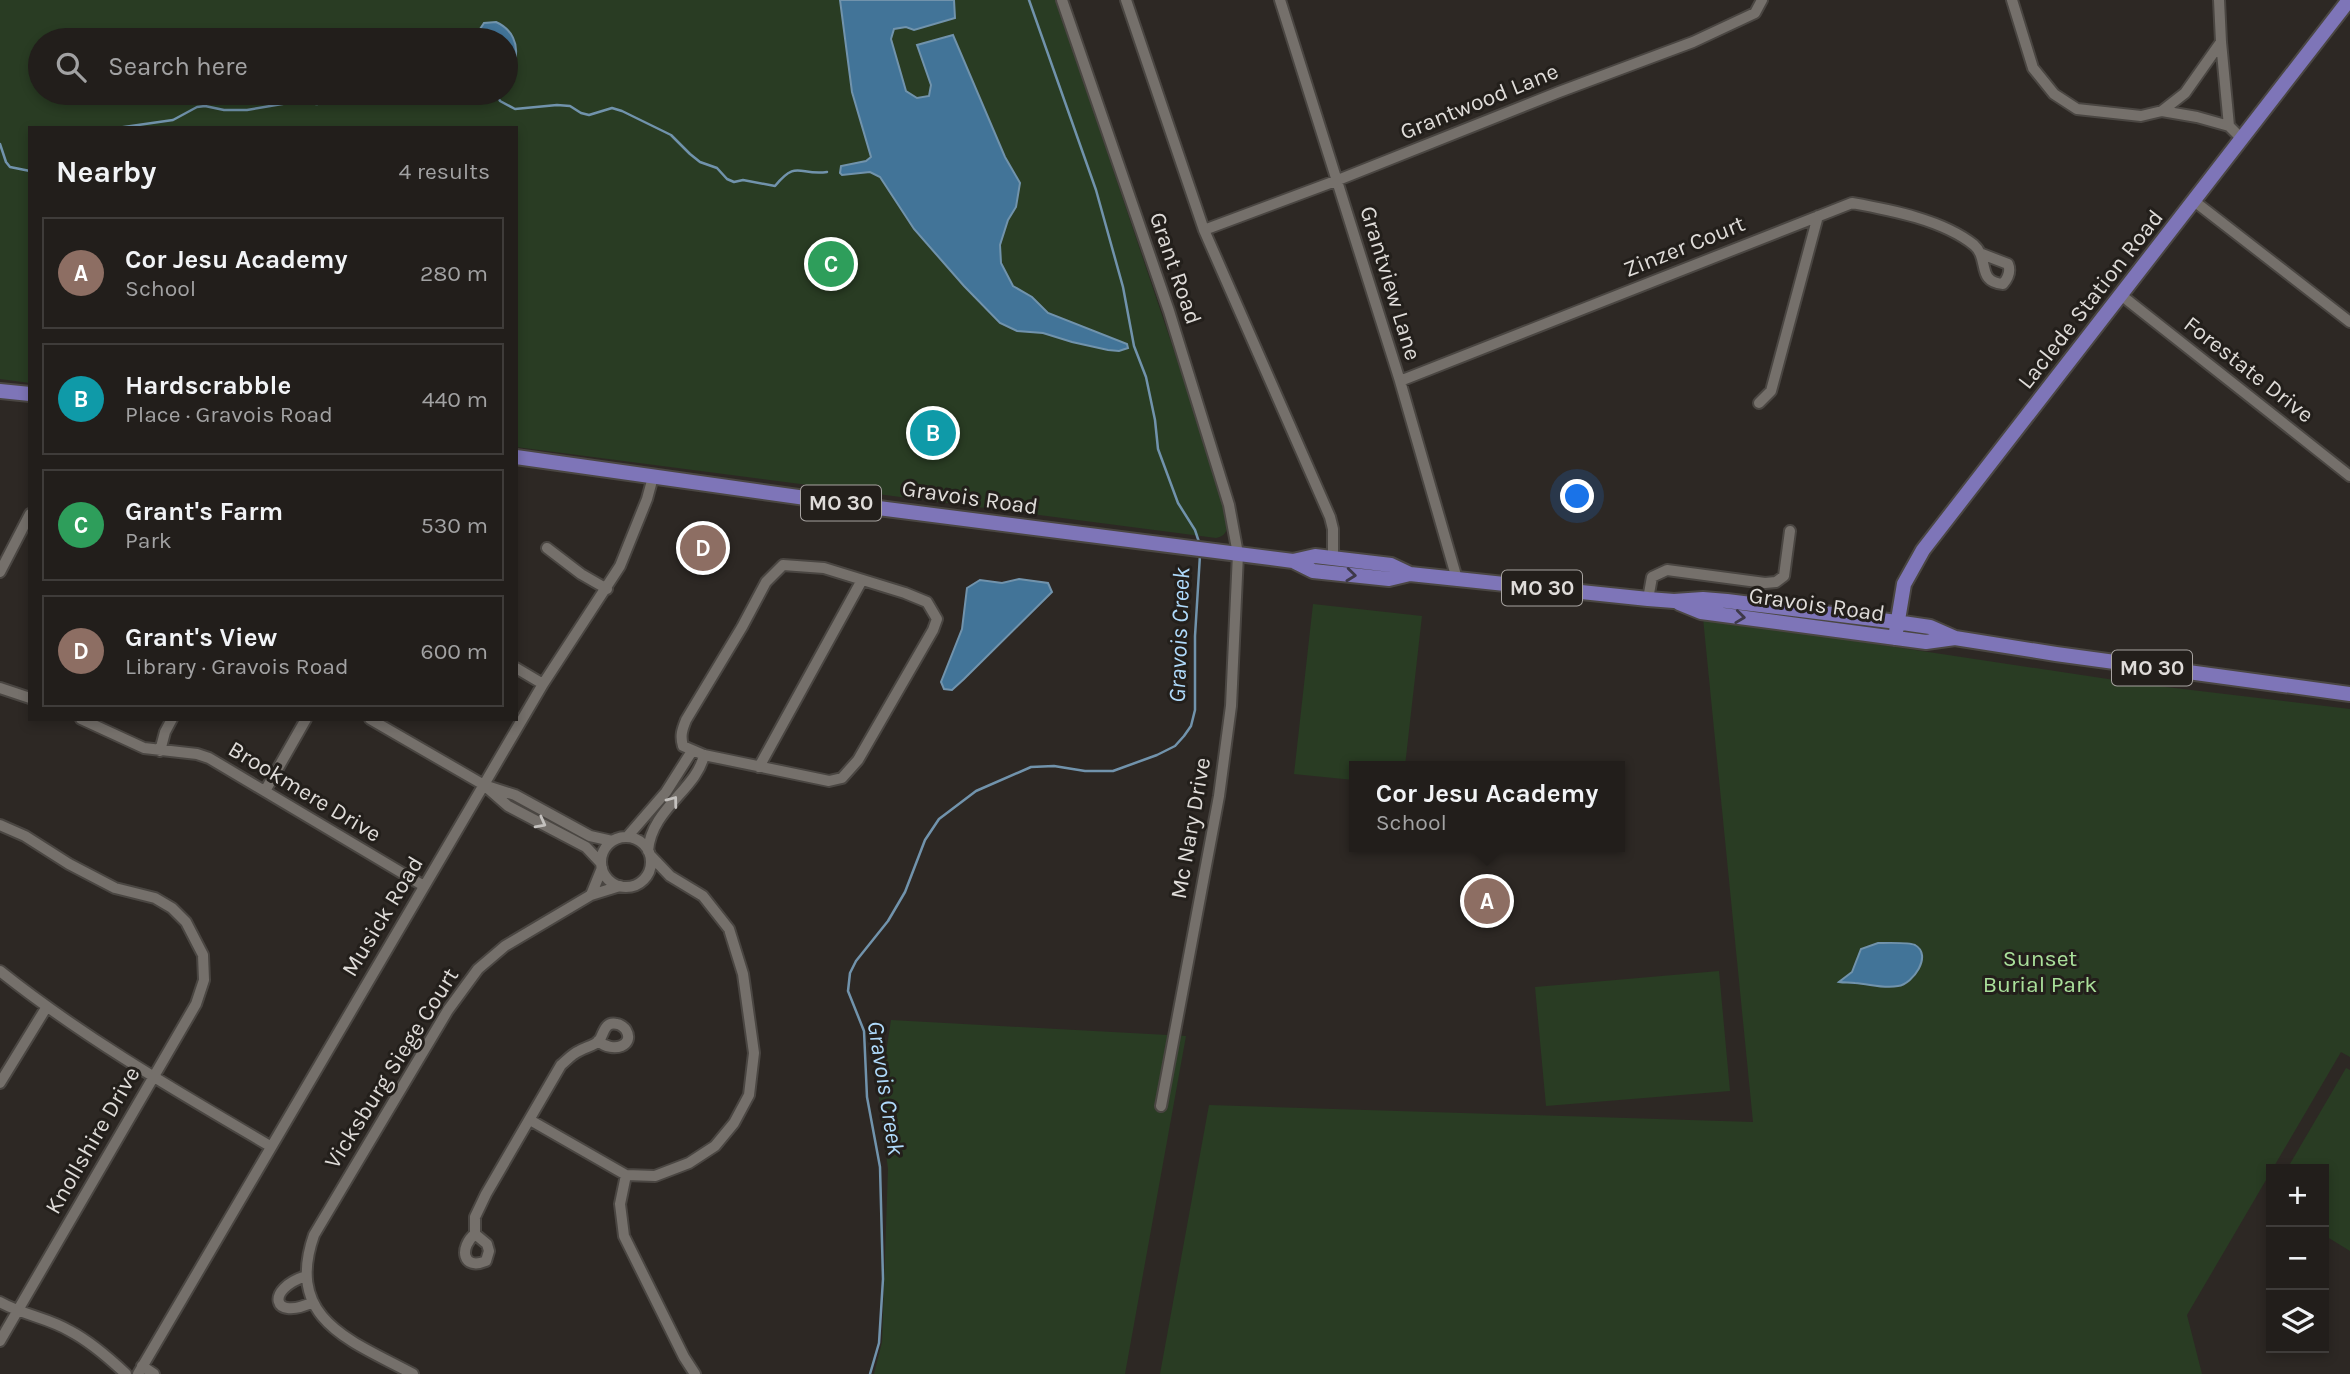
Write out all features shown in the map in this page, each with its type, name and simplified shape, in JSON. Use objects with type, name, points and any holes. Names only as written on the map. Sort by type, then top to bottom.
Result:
[{"type":"main road","name":"Laclede Station Road","points":[[1895,638],[1901,592],[1908,574],[1923,550],[2349,0]]},
{"type":"main road","points":[[0,391],[28,394]]},
{"type":"main road","name":"Gravois Road","points":[[518,457],[1293,561],[1313,570],[1389,579],[1410,574]]},
{"type":"main road","name":"Gravois Road","points":[[1293,561],[1315,556],[1391,565],[1410,574],[1648,599],[1715,600],[1871,618],[1930,627],[1955,638],[2108,662],[2350,694]]},
{"type":"main road","points":[[1871,618],[1901,592]]},
{"type":"main road","name":"Gravois Road","points":[[1674,601],[1701,612],[1895,638],[1926,642],[1955,638]]},
{"type":"street","name":"Grant Road","points":[[1062,0],[1173,324],[1230,505],[1238,554]]},
{"type":"street","points":[[1126,0],[1204,230],[1330,517],[1333,529],[1333,558]]},
{"type":"street","name":"Grantview Lane","points":[[1280,0],[1338,180],[1457,579]]},
{"type":"street","name":"Grantwood Lane","points":[[1204,230],[1701,38],[1755,13],[1762,0]]},
{"type":"street","points":[[2012,0],[2033,68],[2054,94],[2077,109],[2141,116],[2162,111],[2197,117],[2229,126],[2242,139]]},
{"type":"street","points":[[2219,0],[2229,126]]},
{"type":"street","points":[[2162,111],[2185,93],[2221,42]]},
{"type":"street","points":[[2194,201],[2350,322]]},
{"type":"street","name":"Zinzer Court","points":[[1399,381],[1852,203],[1927,222],[1974,245],[1982,254]]},
{"type":"street","points":[[1759,403],[1770,391],[1818,216]]},
{"type":"street","name":"Forestate Drive","points":[[2121,295],[2350,476]]},
{"type":"street","name":"Musick Road","points":[[140,1370],[543,684],[566,646],[607,589],[631,542],[653,477]]},
{"type":"street","points":[[0,572],[28,518]]},
{"type":"street","points":[[1648,599],[1652,577],[1667,570],[1765,583],[1776,582],[1784,576],[1790,531]]},
{"type":"street","points":[[547,548],[581,574],[607,589]]},
{"type":"street","name":"Mc Nary Drive","points":[[1161,1106],[1219,796],[1231,706],[1238,554]]},
{"type":"street","points":[[783,565],[824,568],[862,580],[927,602],[937,619],[858,760],[842,778],[829,780],[704,755],[683,746],[680,735],[686,720],[766,582],[776,570],[783,565]]},
{"type":"street","points":[[759,766],[862,580]]},
{"type":"street","points":[[518,669],[543,684]]},
{"type":"street","points":[[0,688],[28,697]]},
{"type":"street","name":"Brookmere Drive","points":[[85,721],[130,744],[209,758],[424,886]]},
{"type":"street","points":[[160,751],[171,721]]},
{"type":"street","points":[[265,791],[305,721]]},
{"type":"street","points":[[372,721],[484,785],[508,806],[586,847],[611,881],[620,886],[635,885],[644,879],[670,876]]},
{"type":"street","points":[[484,785],[515,794],[590,836],[612,841],[627,837],[666,792],[692,751]]},
{"type":"street","points":[[644,879],[649,870],[649,837],[697,770],[704,755]]},
{"type":"street","name":"Knollshire Drive","points":[[0,825],[25,836],[69,864],[115,888],[155,898],[172,908],[187,922],[203,955],[204,981],[196,1004],[0,1341]]},
{"type":"street","points":[[530,1120],[626,1175],[655,1176],[689,1163],[715,1146],[734,1123],[749,1095],[754,1053],[743,974],[729,929],[703,896],[670,876],[641,843],[627,837]]},
{"type":"street","points":[[591,895],[602,866],[603,853],[612,841]]},
{"type":"street","name":"Vicksburg Siege Court","points":[[414,1374],[335,1329],[316,1310],[307,1288],[306,1276],[308,1252],[314,1235],[448,1010],[478,969],[505,946],[591,895],[620,886]]},
{"type":"street","points":[[0,971],[46,1008],[153,1077],[270,1146]]},
{"type":"street","points":[[0,1083],[46,1008]]},
{"type":"street","points":[[475,1234],[475,1217],[486,1194],[561,1065],[574,1053],[598,1041]]},
{"type":"street","points":[[626,1175],[620,1204],[624,1237],[695,1374]]},
{"type":"street","points":[[306,1276],[286,1285],[279,1291],[278,1298],[281,1305],[288,1310],[313,1303]]},
{"type":"street","points":[[0,1301],[17,1312],[69,1329],[126,1374]]},
{"type":"street","points":[[140,1370],[154,1374]]},
{"type":"green space","points":[[0,0],[1056,0],[1201,431],[1227,527],[1224,534],[1216,538],[518,447],[518,126],[28,126],[28,383],[0,379]]},
{"type":"green space","points":[[1313,604],[1422,616],[1406,761],[1349,761],[1349,780],[1294,774]]},
{"type":"green space","name":"Sunset Burial Park","points":[[1703,618],[2141,684],[2350,709],[2350,1057],[2341,1052],[2275,1164],[2266,1164],[2266,1180],[2187,1315],[2202,1374],[1160,1374],[1209,1105],[1753,1122]]},
{"type":"green space","points":[[1719,971],[1730,1091],[1546,1106],[1535,987]]},
{"type":"green space","points":[[891,1020],[1186,1036],[1125,1374],[874,1374],[882,1342],[888,1169],[879,1098]]},
{"type":"green space","points":[[2346,1068],[2350,1070],[2350,1251],[2329,1238],[2329,1164],[2290,1164]]},
{"type":"water","points":[[840,0],[954,0],[955,18],[914,30],[906,27],[894,29],[891,39],[906,91],[917,98],[929,96],[931,85],[917,45],[953,35],[1005,157],[1020,183],[1016,207],[1008,220],[1000,245],[1001,263],[1013,286],[1032,297],[1048,313],[1127,344],[1128,348],[1108,350],[1043,333],[1017,331],[1000,323],[914,229],[880,177],[870,172],[840,173],[841,166],[866,161],[871,157],[852,92]]},
{"type":"water","points":[[496,22],[505,28],[481,28],[484,23]]},
{"type":"water","points":[[1019,579],[1048,583],[1052,592],[952,690],[944,689],[941,682],[962,629],[967,588],[980,580],[1002,583]]},
{"type":"water","points":[[1878,943],[1915,945],[1922,955],[1915,975],[1904,984],[1893,987],[1839,982],[1852,972],[1861,949]]},
{"type":"waterway","name":"Gravois Creek","points":[[1029,0],[1096,190],[1123,287],[1134,346],[1146,377],[1158,449],[1178,503],[1195,530],[1200,545]]},
{"type":"waterway","points":[[131,126],[173,120],[197,107],[247,110],[276,105]]},
{"type":"waterway","points":[[508,105],[515,109],[570,106],[589,115],[612,108],[622,111],[671,135],[700,162],[717,168],[727,179],[734,182],[743,180],[775,186],[788,173],[794,171],[827,172]]},
{"type":"waterway","points":[[0,144],[10,167],[28,171]]},
{"type":"waterway","name":"Gravois Creek","points":[[870,1374],[879,1343],[883,1279],[880,1167],[867,1097],[864,1031],[848,991],[850,973],[856,961],[888,921],[905,892],[925,840],[939,819],[976,791],[1031,767],[1054,766],[1085,771],[1113,771],[1157,755],[1175,746],[1184,736],[1191,726],[1195,710],[1195,636],[1200,555]]},
{"type":"place","name":"Grant's Farm","points":[[831,264]]},
{"type":"place","name":"Hardscrabble","points":[[933,433]]},
{"type":"place","name":"Grant's View","points":[[703,548]]},
{"type":"place","name":"Cor Jesu Academy","points":[[1487,901]]}]
